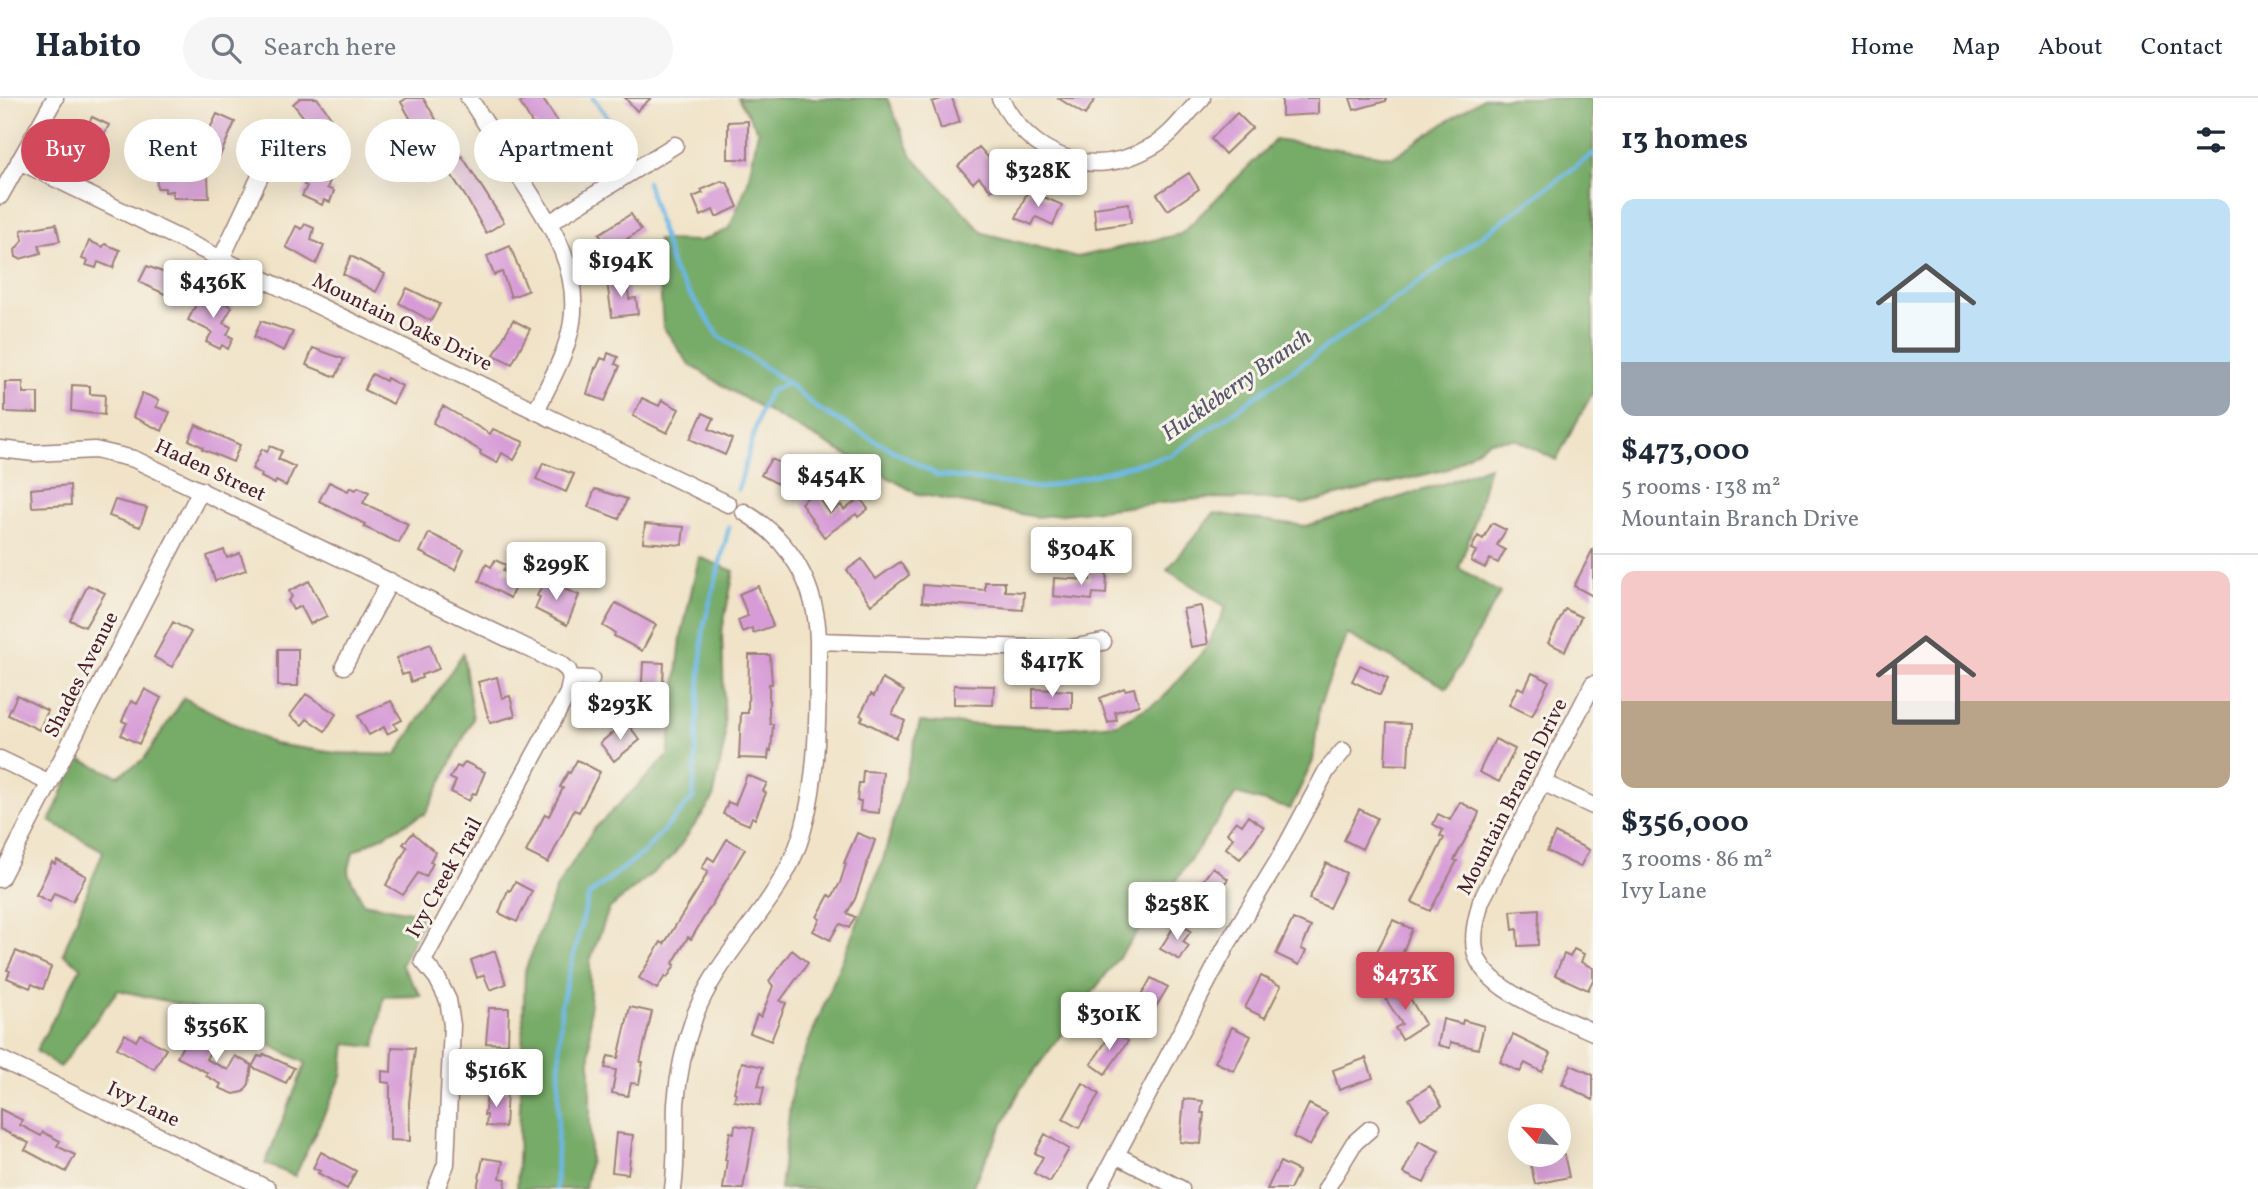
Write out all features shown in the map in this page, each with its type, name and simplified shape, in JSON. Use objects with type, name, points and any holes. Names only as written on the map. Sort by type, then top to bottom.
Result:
[{"type":"street","points":[[0,196],[55,98]]},
{"type":"street","points":[[469,98],[549,223],[566,258],[573,301],[568,341],[536,411]]},
{"type":"street","points":[[1000,98],[1009,116],[1034,142],[1061,156],[1091,162],[1114,161],[1152,147],[1168,135],[1202,98]]},
{"type":"street","points":[[549,223],[675,145]]},
{"type":"street","name":"Mountain Oaks Drive","points":[[19,161],[728,504]]},
{"type":"street","points":[[221,259],[257,182]]},
{"type":"street","name":"Haden Street","points":[[0,449],[34,453],[95,450],[150,465],[561,664],[571,678]]},
{"type":"street","name":"Shades Avenue","points":[[0,879],[201,490]]},
{"type":"street","points":[[673,1189],[678,1083],[695,1015],[723,960],[774,892],[792,861],[803,830],[813,775],[818,619],[798,562],[772,532],[744,512]]},
{"type":"street","points":[[344,666],[390,581]]},
{"type":"street","points":[[818,641],[1065,649],[1103,642]]},
{"type":"street","points":[[571,678],[591,679]]},
{"type":"street","name":"Ivy Creek Trail","points":[[436,1189],[446,1164],[452,1025],[448,1000],[437,978],[423,961],[568,693],[571,678]]},
{"type":"street","name":"Mountain Branch Drive","points":[[1593,684],[1481,901],[1476,920],[1475,949],[1485,973],[1494,982],[1593,1032]]},
{"type":"street","points":[[1098,1189],[1228,943],[1278,861],[1327,770],[1343,751]]},
{"type":"street","points":[[0,759],[51,783]]},
{"type":"street","points":[[1542,782],[1593,806]]},
{"type":"street","name":"Ivy Lane","points":[[0,1059],[268,1189]]},
{"type":"street","points":[[1326,1189],[1354,1143],[1370,1129]]},
{"type":"street","points":[[1116,1155],[1181,1189]]},
{"type":"green space","points":[[738,98],[887,98],[912,156],[983,233],[1077,257],[1181,234],[1275,140],[1393,157],[1483,98],[1593,98],[1593,392],[1556,460],[1515,439],[1489,441],[1448,469],[1304,504],[1267,499],[1208,498],[1036,517],[918,494],[733,392],[689,364],[663,327],[657,240],[700,241],[729,229],[748,182],[758,131]]},
{"type":"green space","points":[[1489,466],[1459,568],[1500,593],[1447,688],[1347,634],[1319,707],[1313,761],[1290,809],[1236,794],[1177,879],[1020,1090],[971,1189],[780,1189],[793,1081],[883,860],[920,722],[1060,728],[1117,724],[1162,699],[1206,648],[1226,607],[1167,570],[1214,513],[1306,526],[1446,483]]},
{"type":"green space","points":[[699,557],[734,571],[722,631],[725,740],[713,799],[672,857],[609,909],[590,961],[590,1160],[585,1189],[517,1189],[525,971],[556,889],[593,830],[668,756],[681,638]]},
{"type":"green space","points":[[463,653],[473,719],[426,813],[353,852],[348,873],[363,903],[426,915],[401,965],[421,996],[384,997],[375,1047],[346,1044],[342,1076],[295,1176],[265,1164],[306,1063],[196,1008],[118,990],[60,1067],[36,1051],[81,967],[63,954],[103,851],[50,821],[77,758],[118,776],[144,759],[184,698],[274,744],[336,753],[396,755]]},
{"type":"building","points":[[300,98],[317,98],[331,117],[305,119],[293,104]]},
{"type":"building","points":[[407,98],[423,98],[436,119],[410,119],[401,102]]},
{"type":"building","points":[[527,98],[542,98],[556,119],[529,119],[520,103]]},
{"type":"building","points":[[625,98],[651,98],[637,111]]},
{"type":"building","points":[[952,98],[960,122],[941,129],[932,102]]},
{"type":"building","points":[[1058,98],[1096,98],[1085,115]]},
{"type":"building","points":[[1282,98],[1318,98],[1318,114],[1282,116]]},
{"type":"building","points":[[1350,98],[1386,98],[1386,101],[1354,110]]},
{"type":"building","points":[[1237,113],[1252,128],[1225,154],[1211,139]]},
{"type":"building","points":[[217,114],[235,122],[222,151],[222,119],[215,119]]},
{"type":"building","points":[[748,121],[748,159],[728,159],[728,122]]},
{"type":"building","points":[[979,147],[1006,177],[991,191],[979,177],[973,183],[958,166]]},
{"type":"building","points":[[460,156],[474,175],[474,182],[479,182],[504,222],[486,233],[456,182],[460,182]]},
{"type":"building","points":[[1189,173],[1199,189],[1168,210],[1157,194]]},
{"type":"building","points":[[722,181],[727,182],[738,207],[716,217],[713,210],[701,216],[693,197],[703,193],[701,190]]},
{"type":"building","points":[[157,182],[208,182],[209,198],[173,198],[173,191],[165,192],[165,188],[157,188]]},
{"type":"building","points":[[306,182],[330,182],[327,188],[334,191],[330,202],[324,200],[322,205],[302,196],[307,186],[304,185]]},
{"type":"building","points":[[1028,190],[1062,205],[1053,225],[1036,217],[1032,225],[1016,218]]},
{"type":"building","points":[[1129,203],[1131,223],[1096,228],[1094,208]]},
{"type":"building","points":[[631,214],[641,230],[627,239],[631,245],[621,252],[617,246],[610,251],[599,234]]},
{"type":"building","points":[[56,224],[60,241],[39,245],[41,253],[20,259],[16,257],[15,250],[23,240],[21,230]]},
{"type":"building","points":[[305,224],[314,228],[311,240],[324,246],[316,264],[286,247],[296,226],[302,229]]},
{"type":"building","points":[[89,241],[120,250],[113,268],[98,262],[96,268],[86,265],[88,261],[82,259]]},
{"type":"building","points":[[510,246],[528,291],[511,297],[502,272],[494,275],[487,256]]},
{"type":"building","points":[[351,256],[385,274],[376,292],[343,274]]},
{"type":"building","points":[[147,266],[178,278],[169,296],[139,282]]},
{"type":"building","points":[[627,280],[629,299],[636,298],[638,314],[612,317],[607,282]]},
{"type":"building","points":[[407,288],[440,304],[431,321],[399,303]]},
{"type":"building","points":[[203,291],[232,307],[223,323],[231,327],[227,335],[233,338],[228,349],[222,345],[220,349],[206,342],[212,332],[188,320]]},
{"type":"building","points":[[513,320],[530,329],[512,364],[494,355]]},
{"type":"building","points":[[261,321],[293,332],[284,351],[254,337]]},
{"type":"building","points":[[313,348],[344,359],[336,377],[306,365]]},
{"type":"building","points":[[608,353],[618,357],[615,364],[620,366],[605,401],[587,394],[595,368],[601,358],[606,360]]},
{"type":"building","points":[[372,374],[402,386],[393,404],[364,390]]},
{"type":"building","points":[[5,382],[23,382],[23,393],[38,393],[38,413],[5,412]]},
{"type":"building","points":[[72,385],[90,386],[90,394],[105,395],[104,415],[71,411]]},
{"type":"building","points":[[142,393],[159,400],[156,407],[170,412],[162,431],[133,417]]},
{"type":"building","points":[[642,398],[659,406],[662,400],[679,409],[667,433],[633,416]]},
{"type":"building","points":[[443,406],[490,434],[493,429],[524,442],[514,460],[502,453],[497,463],[433,423]]},
{"type":"building","points":[[703,413],[714,418],[709,429],[732,439],[725,455],[690,439]]},
{"type":"building","points":[[196,425],[240,445],[233,462],[202,449],[203,447],[189,440]]},
{"type":"building","points":[[270,446],[282,451],[278,459],[295,467],[286,486],[261,477],[262,474],[252,469],[262,449],[267,452]]},
{"type":"building","points":[[792,457],[805,465],[799,476],[804,479],[795,493],[761,475],[771,459],[787,466]]},
{"type":"building","points":[[543,463],[574,474],[566,492],[536,479]]},
{"type":"building","points":[[329,482],[348,491],[350,487],[356,490],[358,487],[369,492],[363,503],[408,524],[399,543],[364,527],[365,524],[319,501]]},
{"type":"building","points":[[70,485],[71,505],[32,507],[31,489]]},
{"type":"building","points":[[595,489],[627,499],[619,519],[588,507]]},
{"type":"building","points":[[815,492],[830,513],[841,505],[844,510],[860,498],[868,509],[858,517],[856,514],[824,537],[801,503]]},
{"type":"building","points":[[115,500],[147,508],[140,527],[109,516]]},
{"type":"building","points":[[1492,523],[1506,530],[1497,545],[1505,550],[1498,563],[1490,559],[1485,568],[1471,561],[1476,551],[1471,549],[1478,536],[1483,539]]},
{"type":"building","points":[[645,524],[684,527],[682,545],[643,542]]},
{"type":"building","points":[[429,533],[464,550],[455,570],[420,552]]},
{"type":"building","points":[[1593,549],[1593,596],[1574,586]]},
{"type":"building","points":[[224,550],[227,558],[240,553],[246,570],[215,581],[207,556]]},
{"type":"building","points":[[862,559],[876,579],[900,562],[909,575],[871,605],[847,570]]},
{"type":"building","points":[[495,560],[506,565],[503,571],[519,578],[510,598],[479,581],[486,564],[491,567]]},
{"type":"building","points":[[1090,572],[1107,574],[1106,594],[1093,593],[1092,600],[1053,596],[1054,578],[1090,580]]},
{"type":"building","points":[[309,581],[327,616],[310,624],[301,606],[293,610],[288,600],[292,597],[289,591]]},
{"type":"building","points":[[544,581],[579,595],[567,625],[535,609]]},
{"type":"building","points":[[985,582],[1005,582],[1005,591],[1024,592],[1023,610],[922,602],[923,585],[985,590]]},
{"type":"building","points":[[88,585],[105,593],[85,627],[70,620]]},
{"type":"building","points":[[758,586],[773,626],[753,633],[752,628],[742,632],[738,620],[748,616],[739,594]]},
{"type":"building","points":[[616,603],[656,625],[642,651],[614,636],[615,633],[603,626]]},
{"type":"building","points":[[1201,606],[1208,644],[1191,647],[1183,609]]},
{"type":"building","points":[[1565,609],[1581,617],[1565,651],[1548,643]]},
{"type":"building","points":[[173,622],[191,632],[172,667],[154,657]]},
{"type":"building","points":[[430,644],[439,669],[421,675],[422,678],[411,682],[408,673],[402,675],[397,658]]},
{"type":"building","points":[[278,649],[298,649],[298,686],[278,686]]},
{"type":"building","points":[[749,655],[770,655],[772,684],[769,684],[769,714],[770,724],[773,724],[768,759],[739,758],[741,713],[748,713]]},
{"type":"building","points":[[643,662],[664,663],[662,704],[641,704]]},
{"type":"building","points":[[1360,665],[1388,678],[1380,695],[1352,681]]},
{"type":"building","points":[[1532,673],[1549,681],[1532,716],[1509,705],[1518,687],[1524,690]]},
{"type":"building","points":[[497,677],[502,698],[510,696],[515,716],[490,723],[478,682]]},
{"type":"building","points":[[882,679],[904,691],[892,714],[905,721],[896,738],[861,720],[863,717],[860,715]]},
{"type":"building","points":[[954,685],[994,686],[993,705],[954,704]]},
{"type":"building","points":[[1124,688],[1134,688],[1139,705],[1115,712],[1117,720],[1108,723],[1100,698]]},
{"type":"building","points":[[145,689],[161,698],[139,744],[121,735],[127,723],[122,721],[131,701],[137,704]]},
{"type":"building","points":[[1033,689],[1072,691],[1072,708],[1033,708]]},
{"type":"building","points":[[306,694],[336,714],[325,731],[307,719],[302,725],[290,716]]},
{"type":"building","points":[[17,695],[48,711],[39,730],[8,715]]},
{"type":"building","points":[[391,701],[402,720],[394,724],[397,729],[387,734],[384,727],[369,735],[358,716]]},
{"type":"building","points":[[626,722],[640,740],[614,761],[600,743]]},
{"type":"building","points":[[1387,723],[1410,724],[1408,765],[1385,764]]},
{"type":"building","points":[[1495,739],[1515,749],[1499,782],[1479,772]]},
{"type":"building","points":[[577,760],[600,772],[579,812],[574,810],[548,863],[526,852],[545,814],[549,816],[563,788],[560,787]]},
{"type":"building","points":[[465,762],[485,772],[476,794],[473,793],[469,801],[451,792],[456,781],[450,778],[457,766],[461,768]]},
{"type":"building","points":[[863,771],[883,772],[879,813],[860,811],[861,801],[857,801]]},
{"type":"building","points":[[747,775],[767,783],[763,791],[766,793],[755,819],[752,817],[749,825],[723,814],[728,802],[735,805]]},
{"type":"building","points":[[1460,802],[1479,812],[1430,911],[1412,902],[1444,838],[1440,836],[1443,830],[1433,824],[1438,814],[1450,820]]},
{"type":"building","points":[[1359,809],[1377,818],[1362,849],[1344,840]]},
{"type":"building","points":[[1248,816],[1264,827],[1240,859],[1226,848],[1233,838],[1227,833],[1236,821],[1242,825]]},
{"type":"building","points":[[413,833],[435,852],[426,877],[418,873],[403,895],[386,885],[407,847],[403,844]]},
{"type":"building","points":[[857,833],[875,840],[855,899],[847,913],[855,917],[849,928],[841,924],[838,926],[830,940],[813,931],[829,895],[832,897],[840,883],[846,864],[844,863]]},
{"type":"building","points":[[1555,833],[1589,850],[1580,867],[1547,851]]},
{"type":"building","points":[[727,839],[745,849],[691,939],[688,937],[667,978],[665,976],[657,989],[639,978],[702,883],[708,871],[702,868],[708,857],[714,861]]},
{"type":"building","points":[[57,860],[86,876],[73,901],[54,893],[50,902],[36,895],[52,862],[55,864]]},
{"type":"building","points":[[1326,863],[1346,873],[1329,908],[1309,899]]},
{"type":"building","points":[[1213,867],[1228,879],[1205,910],[1190,898]]},
{"type":"building","points":[[515,882],[532,891],[517,922],[499,913],[508,890],[510,891]]},
{"type":"building","points":[[1539,909],[1538,945],[1518,946],[1517,929],[1513,930],[1511,911]]},
{"type":"building","points":[[1293,919],[1311,927],[1301,949],[1306,951],[1299,965],[1276,954]]},
{"type":"building","points":[[1393,920],[1412,929],[1401,957],[1399,956],[1393,967],[1374,957]]},
{"type":"building","points":[[1177,922],[1191,931],[1183,942],[1189,946],[1180,960],[1160,949]]},
{"type":"building","points":[[1574,949],[1584,954],[1581,962],[1593,968],[1593,980],[1588,990],[1555,975],[1564,954],[1570,957]]},
{"type":"building","points":[[792,950],[808,963],[780,1001],[786,1003],[771,1041],[750,1033],[757,1015],[761,1017],[773,986],[769,981]]},
{"type":"building","points":[[16,951],[51,967],[43,989],[32,984],[30,988],[7,978],[10,971],[7,970]]},
{"type":"building","points":[[495,951],[506,984],[490,990],[484,975],[477,978],[471,960]]},
{"type":"building","points":[[1261,976],[1281,986],[1265,1018],[1245,1008]]},
{"type":"building","points":[[1151,978],[1168,987],[1149,1018],[1134,1009]]},
{"type":"building","points":[[1403,986],[1425,1024],[1402,1039],[1395,1028],[1402,1024],[1385,998]]},
{"type":"building","points":[[630,1007],[652,1012],[640,1062],[643,1062],[639,1084],[631,1083],[628,1096],[612,1093],[616,1070],[605,1068],[608,1056],[618,1058]]},
{"type":"building","points":[[489,1008],[509,1008],[508,1044],[486,1043]]},
{"type":"building","points":[[1443,1019],[1462,1024],[1463,1020],[1484,1026],[1478,1049],[1451,1042],[1450,1048],[1438,1045]]},
{"type":"building","points":[[1232,1027],[1251,1036],[1234,1071],[1215,1062]]},
{"type":"building","points":[[191,1030],[215,1042],[206,1059],[228,1070],[235,1056],[252,1065],[249,1084],[243,1092],[234,1094],[219,1088],[221,1084],[206,1076],[208,1073],[177,1057]]},
{"type":"building","points":[[1113,1031],[1128,1041],[1105,1074],[1091,1064]]},
{"type":"building","points":[[125,1034],[136,1041],[140,1034],[166,1049],[154,1069],[117,1048]]},
{"type":"building","points":[[1513,1035],[1551,1054],[1542,1072],[1525,1063],[1520,1072],[1500,1062]]},
{"type":"building","points":[[392,1047],[415,1048],[409,1103],[410,1141],[390,1140],[390,1083],[382,1082],[382,1071],[391,1072]]},
{"type":"building","points":[[264,1054],[294,1068],[286,1083],[252,1067],[258,1056],[262,1057]]},
{"type":"building","points":[[1366,1058],[1373,1078],[1339,1090],[1333,1070]]},
{"type":"building","points":[[742,1062],[763,1067],[758,1086],[764,1087],[760,1105],[734,1101]]},
{"type":"building","points":[[1571,1065],[1593,1075],[1593,1100],[1562,1084]]},
{"type":"building","points":[[1083,1083],[1099,1094],[1079,1128],[1063,1119]]},
{"type":"building","points":[[1430,1086],[1442,1106],[1421,1119],[1409,1099]]},
{"type":"building","points":[[488,1091],[507,1092],[505,1127],[486,1126],[487,1115],[484,1115]]},
{"type":"building","points":[[1184,1099],[1203,1101],[1201,1144],[1180,1142]]},
{"type":"building","points":[[1309,1104],[1327,1113],[1310,1146],[1293,1137]]},
{"type":"building","points":[[0,1109],[22,1120],[20,1125],[41,1136],[43,1132],[60,1141],[57,1146],[75,1155],[66,1172],[25,1150],[29,1143],[0,1129]]},
{"type":"building","points":[[735,1125],[754,1128],[743,1189],[723,1189],[730,1132],[734,1133]]},
{"type":"building","points":[[616,1133],[633,1135],[628,1174],[612,1172]]},
{"type":"building","points":[[1045,1134],[1069,1149],[1050,1182],[1034,1173],[1043,1157],[1035,1153]]},
{"type":"building","points":[[1419,1141],[1439,1151],[1424,1183],[1403,1173]]},
{"type":"building","points":[[321,1152],[356,1171],[347,1189],[313,1168]]},
{"type":"building","points":[[483,1158],[503,1161],[500,1178],[506,1179],[505,1189],[477,1189]]},
{"type":"building","points":[[1280,1162],[1299,1171],[1290,1189],[1267,1189]]},
{"type":"building","points":[[1531,1167],[1567,1167],[1569,1177],[1535,1184]]},
{"type":"waterway","name":"Huckleberry Branch","points":[[593,98],[609,119]]},
{"type":"waterway","name":"Huckleberry Branch","points":[[647,182],[673,270],[720,337],[788,383],[818,409],[937,475],[1042,488],[1172,455],[1429,275],[1593,154]]},
{"type":"waterway","name":"Huckleberry Branch","points":[[738,490],[760,412],[770,391],[788,383]]},
{"type":"waterway","name":"Huckleberry Branch","points":[[556,1189],[561,1005],[589,895],[644,852],[693,798],[703,630],[729,527]]}]
